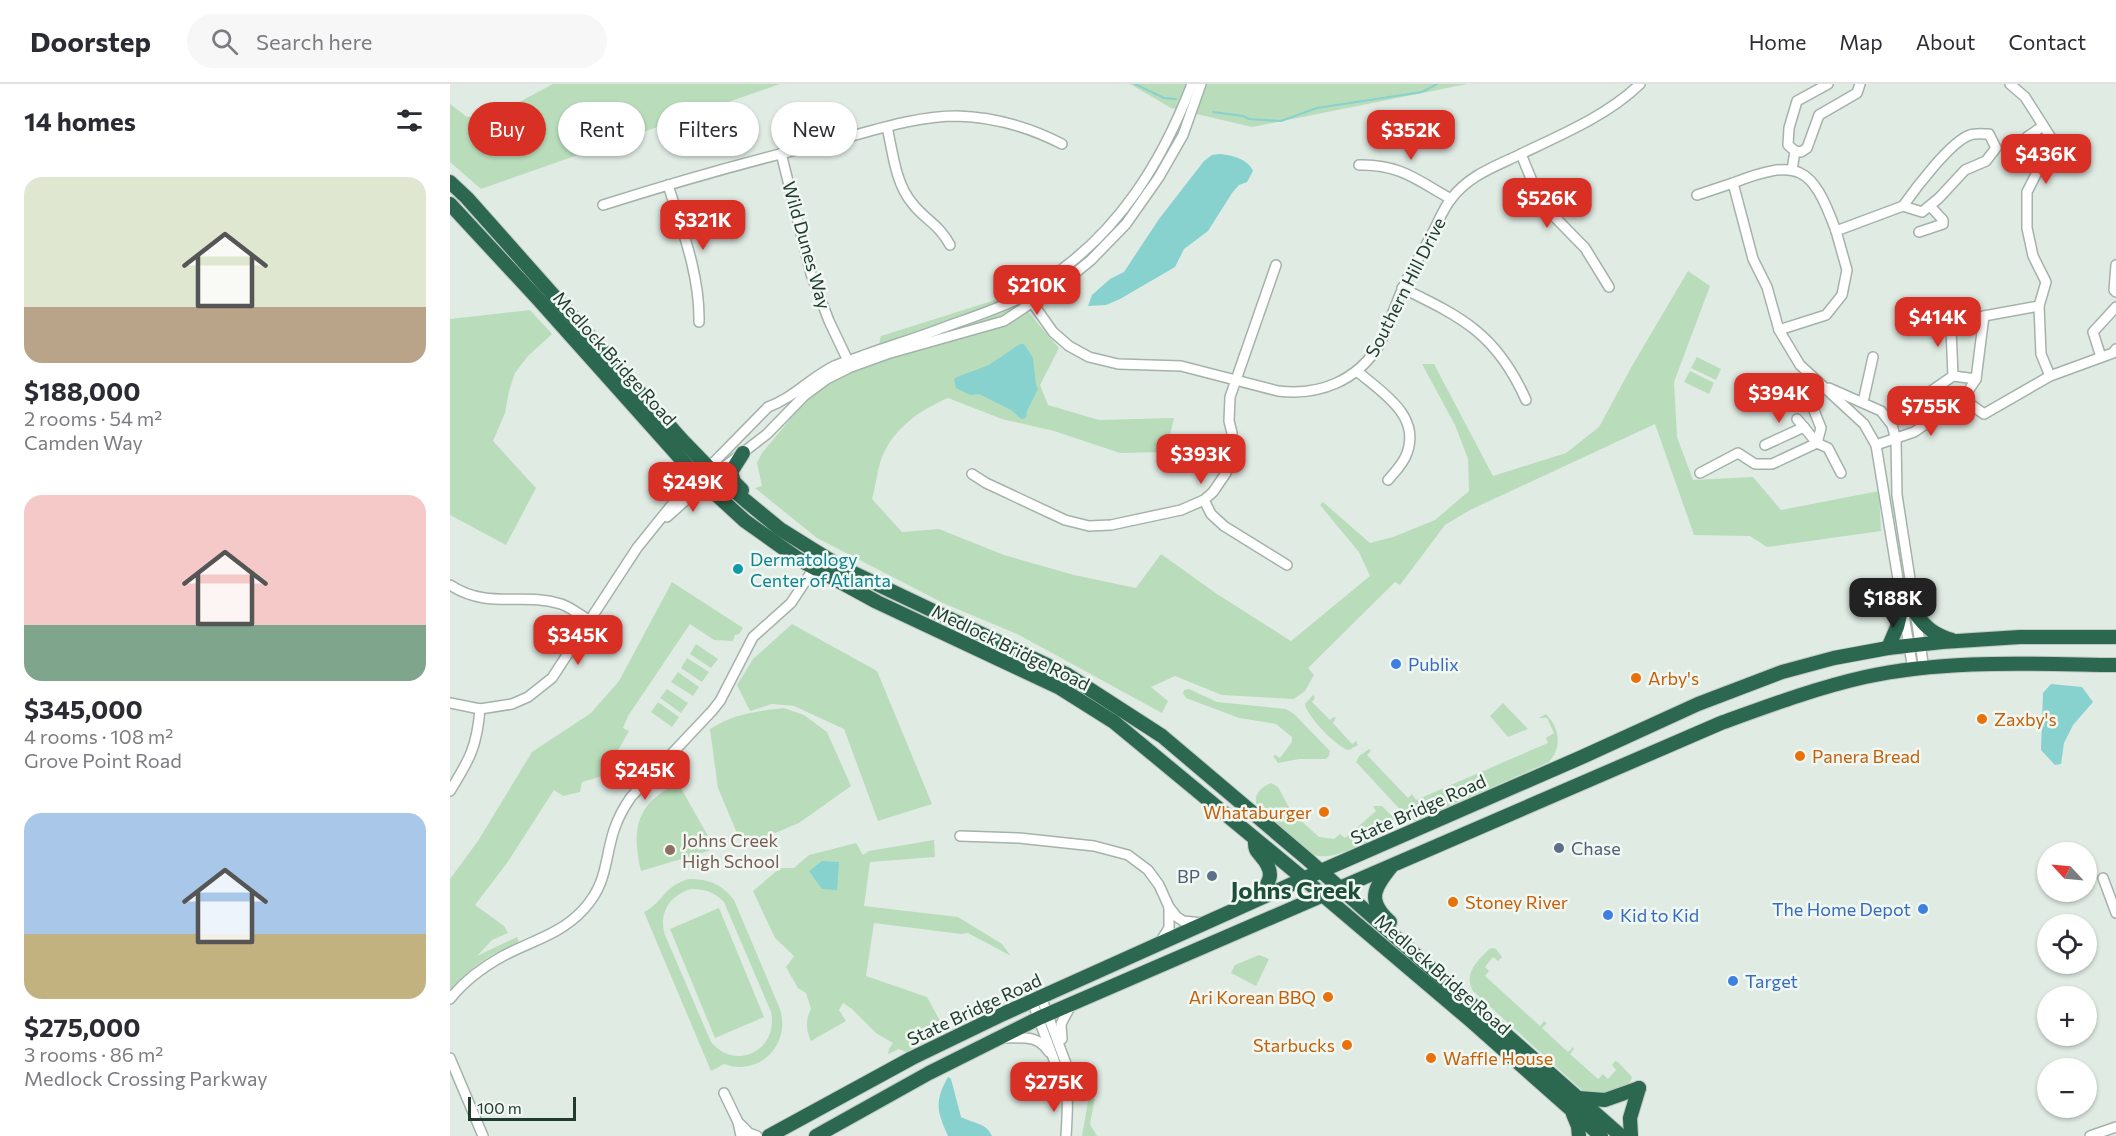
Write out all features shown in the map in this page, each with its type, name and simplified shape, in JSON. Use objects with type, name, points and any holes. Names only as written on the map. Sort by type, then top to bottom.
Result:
[{"type":"highway","name":"Medlock Bridge Road","points":[[450,182],[467,198],[682,441],[707,476],[780,529],[843,568],[1066,674],[1162,736],[1321,871],[1405,946],[1605,1133]]},
{"type":"highway","name":"Medlock Bridge Road","points":[[450,204],[707,476],[745,521],[814,568],[877,602],[1060,688],[1114,722],[1470,1020],[1574,1103]]},
{"type":"highway","name":"Medlock Bridge Road","points":[[743,453],[731,471],[734,482],[753,500],[814,546],[817,552]]},
{"type":"highway","points":[[1888,648],[1902,607]]},
{"type":"highway","points":[[1916,614],[1933,633],[1957,641]]},
{"type":"highway","name":"State Bridge Road","points":[[768,1136],[912,1058],[1036,999],[1698,704],[1782,672],[1834,658],[1888,648],[2020,637],[2116,637]]},
{"type":"highway","name":"State Bridge Road","points":[[816,1136],[929,1073],[1043,1016],[1721,723],[1809,692],[1864,677],[1962,664],[2116,664]]},
{"type":"highway","points":[[1254,838],[1255,849],[1267,863],[1270,877],[1267,887],[1256,900]]},
{"type":"highway","points":[[1393,865],[1379,883],[1375,900],[1379,912],[1399,931],[1405,946]]},
{"type":"highway","points":[[1579,1136],[1574,1103],[1605,1100],[1639,1088],[1630,1118],[1631,1136]]},
{"type":"street","points":[[450,703],[480,709],[512,704],[542,687],[559,669],[637,548],[670,507],[707,476],[743,453],[766,434],[804,396],[827,379],[849,364],[993,309],[1026,294],[1065,268],[1084,252],[1124,210],[1160,156],[1192,84]]},
{"type":"street","points":[[707,476],[768,407],[783,402],[834,366],[887,354],[1004,321],[1091,260],[1126,224],[1173,154],[1183,135],[1201,84]]},
{"type":"street","name":"Southern Hill Drive","points":[[1026,294],[1053,332],[1069,346],[1089,357],[1118,364],[1181,366],[1278,392],[1303,393],[1332,386],[1357,371],[1380,343],[1402,288],[1451,199],[1465,184],[1501,162],[1521,154],[1612,106],[1640,84]]},
{"type":"street","points":[[1828,84],[1797,101],[1789,128],[1788,145],[1795,151],[1801,152],[1807,148],[1819,115],[1857,93],[1860,84]]},
{"type":"street","points":[[2010,84],[2025,97],[2053,141],[2027,192],[2027,228],[2033,256],[2046,282],[2039,306],[2041,354],[2050,376]]},
{"type":"street","points":[[857,134],[935,118],[977,117],[1018,125],[1062,144]]},
{"type":"street","points":[[2043,126],[2027,137],[2027,147],[2044,159]]},
{"type":"street","points":[[887,127],[896,171],[904,192],[919,212],[942,231],[950,245]]},
{"type":"street","points":[[1836,231],[1903,206],[1915,189],[1952,148],[1970,135],[1989,134],[1996,148],[1986,161],[1965,170],[1922,212],[1903,206]]},
{"type":"street","points":[[1792,170],[1795,151]]},
{"type":"street","points":[[1521,154],[1541,203],[1585,248],[1609,286]]},
{"type":"street","points":[[603,205],[771,156]]},
{"type":"street","name":"Wild Dunes Way","points":[[782,156],[811,274],[849,364]]},
{"type":"street","points":[[1359,165],[1380,164],[1393,168],[1451,199]]},
{"type":"street","points":[[1697,195],[1764,171],[1788,168],[1802,173],[1815,185],[1825,200],[1847,270],[1842,295],[1826,315],[1779,330]]},
{"type":"street","points":[[1733,183],[1753,259],[1767,287],[1779,330],[1800,364],[1864,424],[1876,445],[1902,607],[1915,646]]},
{"type":"street","points":[[668,185],[693,268],[699,322]]},
{"type":"street","points":[[1919,232],[1943,224],[1943,220],[1930,206]]},
{"type":"street","points":[[972,474],[986,483],[1065,520],[1089,526],[1111,525],[1181,510],[1204,500],[1221,483],[1230,463],[1233,442],[1228,409],[1276,265]]},
{"type":"street","points":[[2116,265],[2114,290],[2116,292]]},
{"type":"street","points":[[1402,288],[1453,313],[1481,333],[1507,363],[1526,400]]},
{"type":"street","points":[[1953,376],[1951,329],[1984,316],[2039,306]]},
{"type":"street","points":[[2101,357],[2093,332],[2116,307]]},
{"type":"street","points":[[1876,445],[1914,432],[1963,399],[1976,379],[1984,316]]},
{"type":"street","points":[[1963,399],[1984,414],[2050,376],[2112,353],[2116,348]]},
{"type":"street","points":[[1863,402],[1873,357]]},
{"type":"street","points":[[1357,371],[1397,406],[1409,425],[1408,453],[1388,480]]},
{"type":"street","points":[[1908,407],[1953,376],[1976,379]]},
{"type":"street","points":[[1819,384],[1881,411],[1892,425],[1895,438],[1897,495],[1916,614],[1915,646],[1918,669]]},
{"type":"street","points":[[1817,443],[1821,428],[1809,398],[1819,384]]},
{"type":"street","points":[[1797,419],[1817,443],[1828,448],[1841,473]]},
{"type":"street","points":[[1765,445],[1804,427]]},
{"type":"street","points":[[1700,473],[1738,453],[1755,464],[1772,464],[1817,443]]},
{"type":"street","points":[[1204,500],[1212,514],[1224,526],[1287,565]]},
{"type":"street","points":[[450,999],[484,966],[558,931],[585,908],[602,882],[613,832],[621,812],[631,797],[712,711],[753,637],[791,603],[814,568]]},
{"type":"street","points":[[450,585],[468,595],[482,598],[561,604],[590,621]]},
{"type":"street","points":[[450,791],[472,755],[480,709]]},
{"type":"street","points":[[960,836],[1019,838],[1094,846],[1128,855],[1148,870],[1159,885],[1169,907],[1169,928],[1158,944]]},
{"type":"street","points":[[2103,878],[2113,897],[2116,913]]},
{"type":"street","points":[[1169,907],[1184,921],[1204,923]]},
{"type":"street","points":[[1036,999],[1059,1058],[1059,1076],[1067,1090],[1066,1136]]},
{"type":"street","points":[[1059,1058],[1066,1049],[1060,1031],[1061,1024],[1071,1005]]},
{"type":"street","points":[[1000,1038],[1030,1037],[1036,1039],[1059,1058]]},
{"type":"street","points":[[450,1058],[483,1136]]},
{"type":"street","points":[[724,1093],[738,1122],[741,1136]]},
{"type":"street","points":[[738,1122],[749,1133],[757,1136]]},
{"type":"street","points":[[2090,1136],[2116,1126]]},
{"type":"green space","points":[[553,84],[780,84],[729,102],[657,102],[657,127],[645,131],[645,102],[558,102],[558,156],[575,156],[481,189],[450,162],[450,104],[468,117],[468,156],[546,156],[546,102],[519,102]]},
{"type":"green space","points":[[1130,84],[1467,84],[1252,127],[1171,108]]},
{"type":"green space","points":[[1688,271],[1710,286],[1674,382],[1677,437],[1693,480],[1753,477],[1781,510],[1879,491],[1881,531],[1767,547],[1750,536],[1694,535],[1655,424],[1470,510],[1445,525],[1400,585],[1395,582],[1308,668],[1314,675],[1305,691],[1294,699],[1222,695],[1175,676],[1151,687],[1168,701],[1162,713],[1019,635],[943,603],[817,538],[755,488],[762,486],[757,463],[762,453],[807,399],[838,378],[874,363],[881,336],[995,300],[1027,311],[1059,348],[1040,385],[1048,405],[1099,420],[1174,418],[1166,452],[1120,453],[1054,431],[1002,419],[948,398],[918,414],[893,437],[882,457],[872,499],[902,532],[939,529],[1004,555],[1074,575],[1136,588],[1161,554],[1217,594],[1291,641],[1370,576],[1359,552],[1320,505],[1323,502],[1370,543],[1393,537],[1435,520],[1469,491],[1468,459],[1455,425],[1422,364],[1434,364],[1493,476],[1566,453],[1599,427]]},
{"type":"green space","points":[[530,310],[552,334],[528,356],[515,373],[505,413],[493,441],[536,488],[506,545],[450,515],[450,319]]},
{"type":"green space","points":[[1697,357],[1721,369],[1716,380],[1691,368]]},
{"type":"green space","points":[[1690,371],[1714,383],[1709,394],[1684,382]]},
{"type":"green space","points":[[672,582],[743,628],[739,634],[735,635],[733,641],[714,640],[690,624],[628,716],[623,728],[629,731],[611,763],[613,773],[582,782],[580,792],[563,796],[554,790],[507,863],[475,905],[504,926],[508,933],[492,940],[477,956],[517,937],[519,943],[482,962],[450,990],[450,879],[478,841],[532,752],[591,713],[619,681]]},
{"type":"green space","points":[[792,624],[877,671],[932,804],[878,821],[844,729],[794,706],[772,704],[750,711],[737,685],[753,659]]},
{"type":"green space","points":[[696,644],[718,659],[711,668],[690,654]]},
{"type":"green space","points":[[687,658],[709,672],[702,682],[681,668]]},
{"type":"green space","points":[[678,672],[699,687],[693,696],[671,682]]},
{"type":"green space","points":[[667,689],[688,703],[681,713],[660,698]]},
{"type":"green space","points":[[1189,689],[1217,702],[1286,709],[1294,714],[1330,751],[1329,756],[1326,759],[1299,759],[1278,763],[1273,756],[1280,758],[1292,742],[1292,737],[1276,724],[1239,718],[1186,698],[1184,690]]},
{"type":"green space","points":[[1313,695],[1315,698],[1312,702],[1330,720],[1336,718],[1333,723],[1352,744],[1356,741],[1358,745],[1349,750],[1344,748],[1323,731],[1305,704]]},
{"type":"green space","points":[[658,702],[679,717],[672,727],[651,712]]},
{"type":"green space","points":[[1503,703],[1528,729],[1508,737],[1490,716]]},
{"type":"green space","points":[[784,708],[804,715],[827,732],[851,786],[799,823],[751,843],[739,838],[718,788],[710,729],[736,717]]},
{"type":"green space","points":[[1546,714],[1554,725],[1558,738],[1556,751],[1549,762],[1416,821],[1405,815],[1356,762],[1359,756],[1369,749],[1371,751],[1367,755],[1408,798],[1412,794],[1416,800],[1548,743],[1546,738],[1554,733],[1547,718],[1539,718]]},
{"type":"green space","points":[[678,783],[712,843],[708,851],[641,871],[637,842],[640,819],[653,800]]},
{"type":"green space","points":[[1271,783],[1278,787],[1292,813],[1319,837],[1334,839],[1340,834],[1345,838],[1376,811],[1373,806],[1382,806],[1394,818],[1394,827],[1342,853],[1314,855],[1259,810],[1256,797],[1263,788]]},
{"type":"green space","points":[[934,840],[935,857],[870,862],[864,906],[958,917],[1002,944],[1011,956],[968,933],[874,923],[866,976],[927,997],[945,1030],[906,1052],[899,1049],[888,1054],[893,1043],[876,1033],[843,1003],[839,1010],[846,1021],[811,1041],[807,1025],[811,1009],[806,993],[798,988],[786,967],[794,956],[775,938],[753,891],[780,868],[794,868],[809,855],[856,843],[863,855],[869,851]]},
{"type":"green space","points":[[689,879],[708,881],[725,890],[734,900],[780,1009],[781,1034],[777,1045],[760,1062],[737,1067],[724,1064],[711,1071],[644,912],[680,882]],"holes":[[[691,889],[713,893],[724,902],[771,1012],[772,1025],[769,1037],[762,1046],[743,1056],[721,1051],[711,1042],[665,935],[663,919],[668,906],[677,896]]]},
{"type":"green space","points":[[719,908],[764,1017],[715,1038],[670,929]]},
{"type":"green space","points":[[1493,948],[1502,957],[1498,961],[1493,957],[1485,967],[1489,971],[1485,976],[1540,1026],[1544,1021],[1547,1023],[1542,1028],[1568,1052],[1573,1047],[1570,1054],[1598,1079],[1603,1074],[1608,1079],[1616,1070],[1612,1065],[1615,1061],[1632,1077],[1628,1085],[1603,1098],[1584,1092],[1473,991],[1470,979],[1473,968],[1489,949]]},
{"type":"green space","points":[[1259,955],[1269,959],[1256,986],[1231,973],[1235,965]]},
{"type":"green space","points":[[1095,1098],[1090,1124],[1097,1136],[1082,1136],[1088,1101]]},
{"type":"water","points":[[1220,154],[1244,161],[1253,171],[1247,182],[1239,185],[1232,193],[1208,231],[1184,249],[1175,267],[1120,299],[1106,305],[1088,306],[1092,295],[1110,279],[1124,272],[1159,219],[1204,161],[1212,155]]},
{"type":"water","points":[[1020,344],[1024,344],[1033,358],[1038,389],[1026,418],[1021,419],[1011,410],[979,394],[970,395],[956,388],[954,379],[989,365]]},
{"type":"water","points":[[2051,684],[2082,687],[2093,702],[2073,725],[2064,743],[2061,764],[2055,765],[2041,750],[2043,693]]},
{"type":"water","points":[[822,861],[839,862],[837,890],[822,889],[809,871]]},
{"type":"water","points":[[948,1077],[951,1079],[961,1117],[987,1128],[992,1136],[948,1136],[939,1113],[939,1100]]},
{"type":"waterway","points":[[1135,84],[1164,98],[1176,99]]},
{"type":"waterway","points":[[1213,112],[1249,119],[1281,121],[1317,108],[1422,92],[1437,84]]},
{"type":"place","name":"Dermatology Center of Atlanta","points":[[738,569]]},
{"type":"place","name":"Publix","points":[[1396,664]]},
{"type":"place","name":"Arby's","points":[[1636,678]]},
{"type":"place","name":"Zaxby's","points":[[1982,719]]},
{"type":"place","name":"Panera Bread","points":[[1800,756]]},
{"type":"place","name":"Whataburger","points":[[1324,812]]},
{"type":"place","name":"Chase","points":[[1559,848]]},
{"type":"place","name":"Johns Creek High School","points":[[670,850]]},
{"type":"place","name":"BP","points":[[1212,876]]},
{"type":"place","name":"Stoney River","points":[[1453,902]]},
{"type":"place","name":"The Home Depot","points":[[1923,909]]},
{"type":"place","name":"Kid to Kid","points":[[1608,915]]},
{"type":"place","name":"Target","points":[[1733,981]]},
{"type":"place","name":"Ari Korean BBQ","points":[[1328,997]]},
{"type":"place","name":"Starbucks","points":[[1347,1045]]},
{"type":"place","name":"Waffle House","points":[[1431,1058]]},
{"type":"district","name":"Johns Creek","points":[[1296,889]]}]
